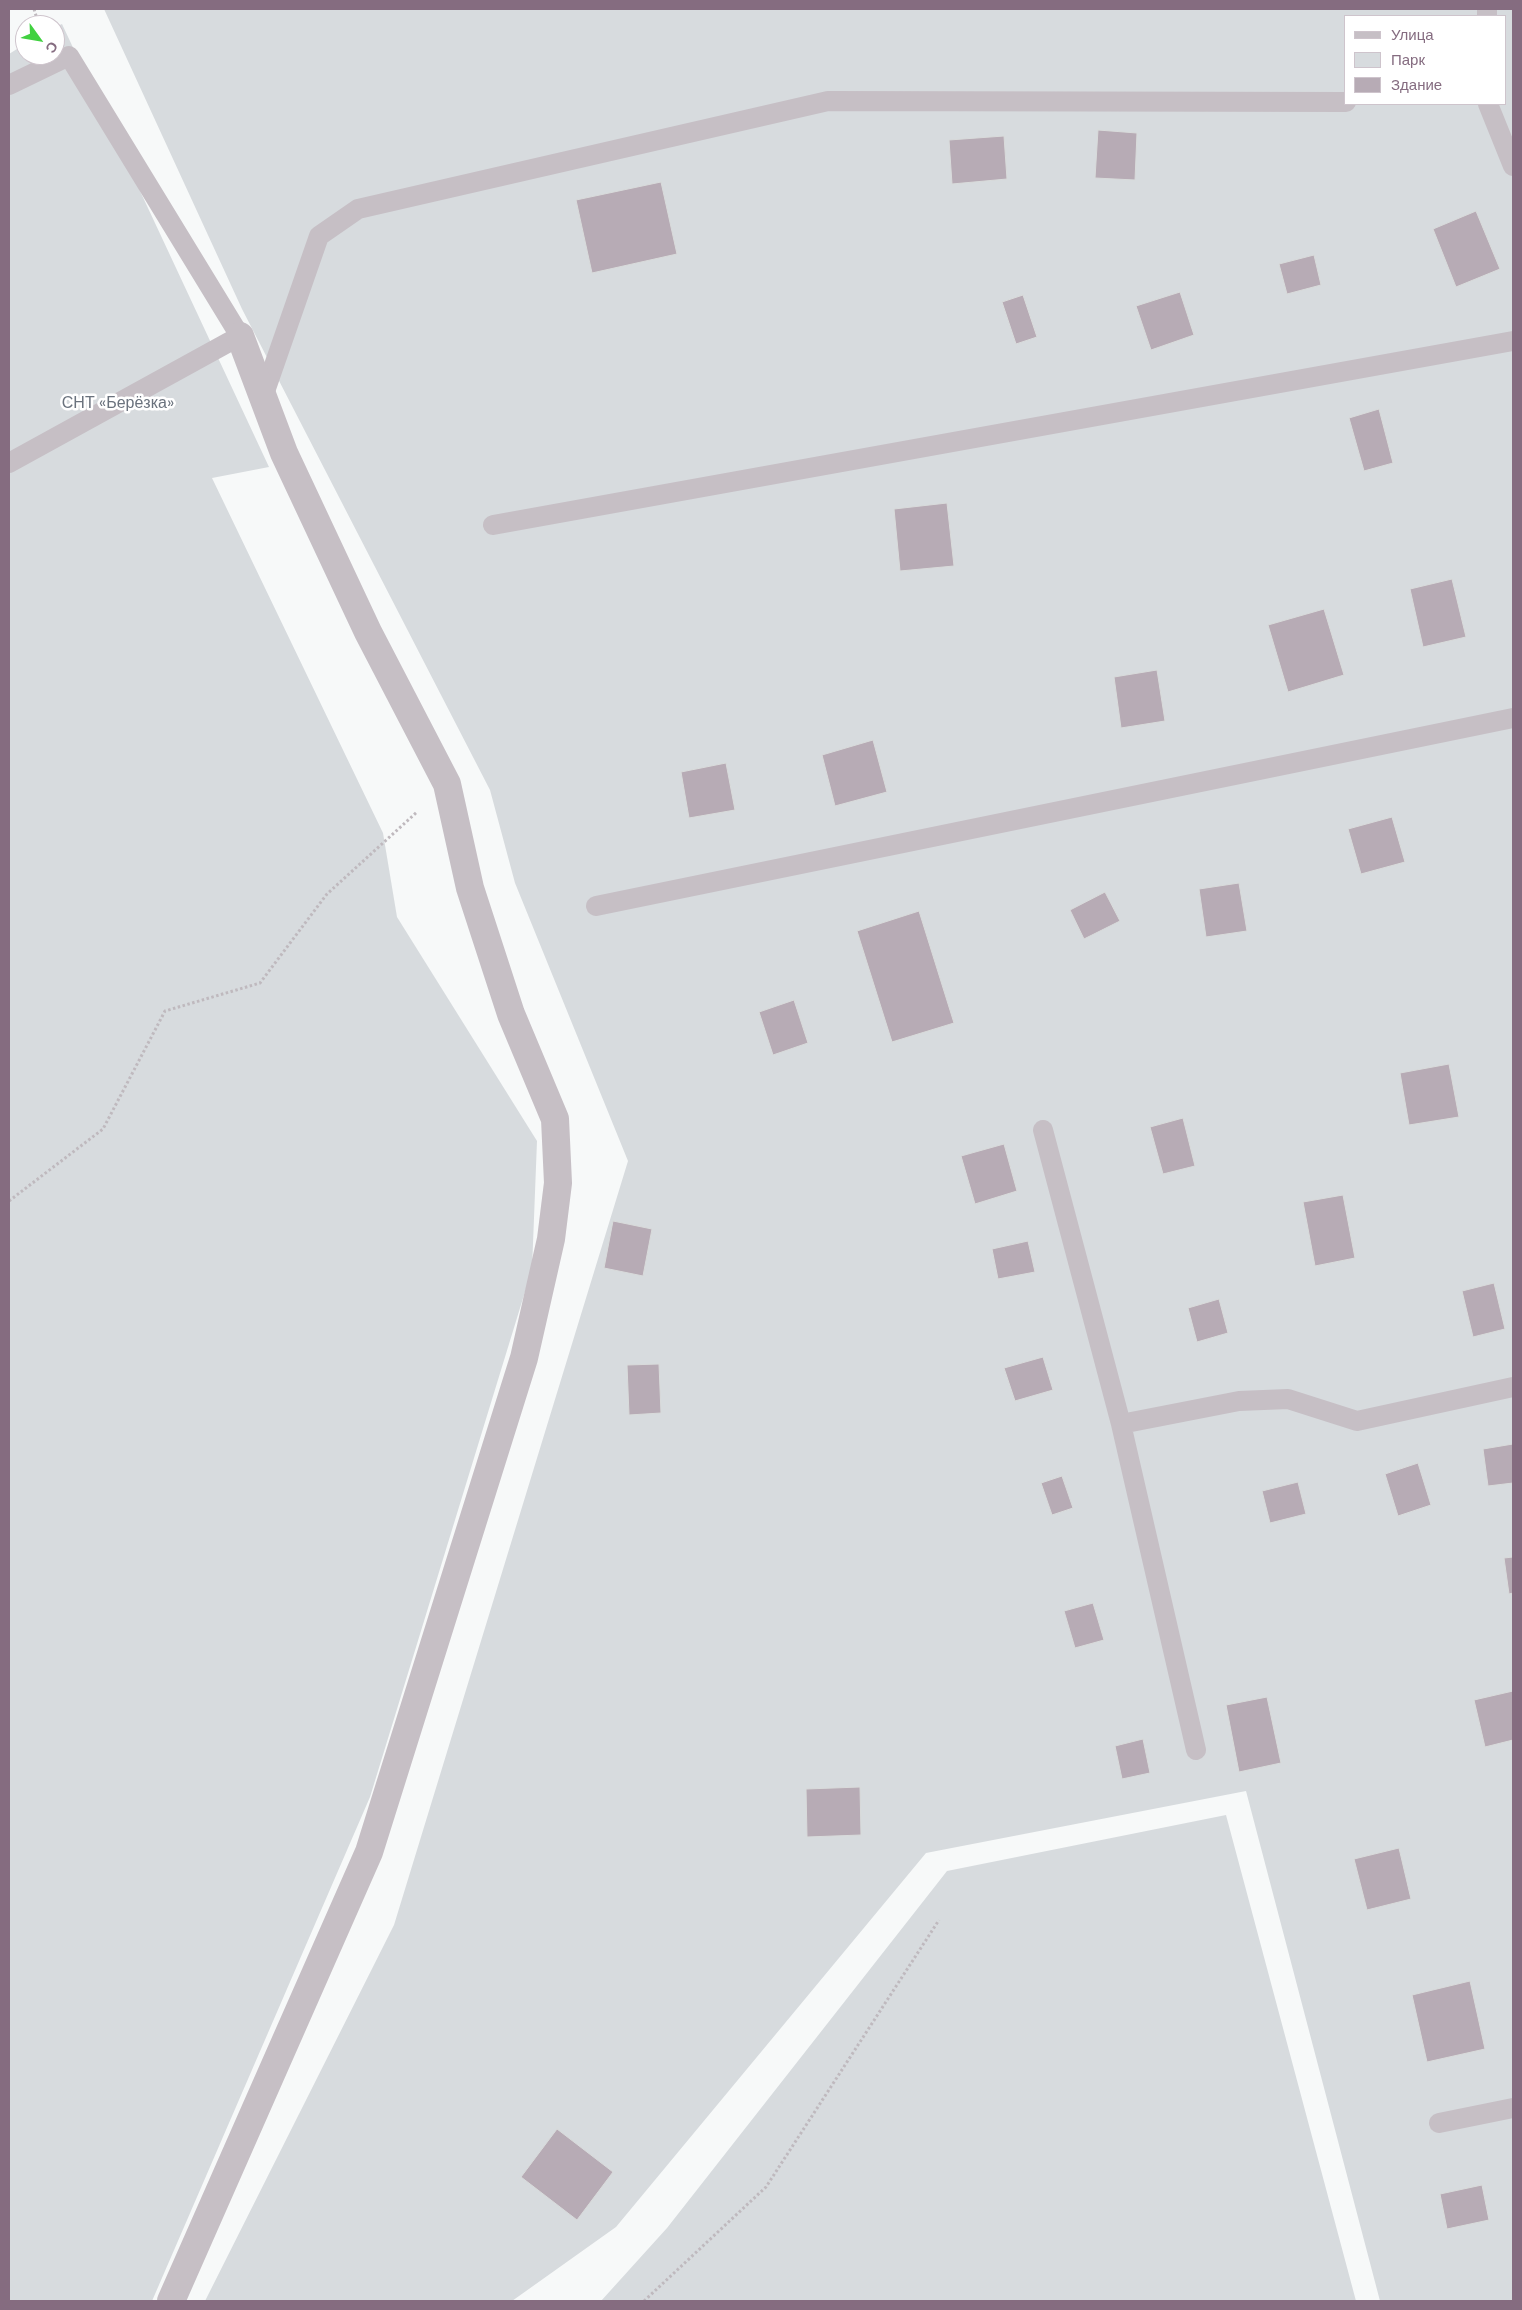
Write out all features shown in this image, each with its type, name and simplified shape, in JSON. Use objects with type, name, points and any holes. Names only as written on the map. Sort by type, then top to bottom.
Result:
[{"type":"street","points":[[171,2301],[369,1852],[524,1358],[551,1239],[558,1182],[555,1120],[511,1014],[470,888],[447,784],[368,632],[284,453],[240,336]]},
{"type":"lane","points":[[9,85],[69,56],[240,336],[9,463]]},
{"type":"lane","points":[[263,397],[319,236],[358,208],[828,101],[1344,102]]},
{"type":"lane","points":[[1488,105],[1513,166]]},
{"type":"lane","points":[[493,525],[1513,342]]},
{"type":"lane","points":[[596,906],[1513,718]]},
{"type":"lane","points":[[1043,1130],[1121,1424],[1196,1750]]},
{"type":"lane","points":[[1121,1424],[1239,1401],[1288,1398],[1358,1421],[1513,1387]]},
{"type":"lane","points":[[1439,2123],[1513,2108]]},
{"type":"path","points":[[9,1201],[102,1129],[165,1011],[260,983],[327,894],[447,784]]},
{"type":"path","points":[[644,2301],[766,2187],[939,1920]]},
{"type":"green space","points":[[104,9],[1513,9],[1513,2301],[1380,2301],[1246,1791],[926,1853],[616,2227],[512,2301],[205,2301],[394,1925],[628,1161],[515,883],[490,790],[242,309]]},
{"type":"green space","name":"СНТ «Берёзка»","points":[[65,30],[269,467],[212,478],[383,833],[397,917],[537,1141],[532,1269],[370,1797],[152,2301],[9,2301],[9,54],[15,50],[15,65],[65,65]]},
{"type":"green space","points":[[1226,1815],[1356,2301],[601,2301],[667,2228],[947,1871]]},
{"type":"building","points":[[1098,130],[1137,133],[1135,180],[1095,178]]},
{"type":"building","points":[[1004,136],[1007,179],[952,184],[949,140]]},
{"type":"building","points":[[661,182],[677,254],[592,273],[576,200]]},
{"type":"building","points":[[1476,211],[1500,269],[1456,287],[1433,229]]},
{"type":"building","points":[[1314,255],[1321,285],[1287,294],[1279,264]]},
{"type":"building","points":[[1180,292],[1194,335],[1151,350],[1136,306]]},
{"type":"building","points":[[1023,295],[1037,337],[1016,344],[1002,302]]},
{"type":"building","points":[[1379,409],[1393,463],[1364,471],[1349,418]]},
{"type":"building","points":[[947,503],[954,566],[900,571],[894,509]]},
{"type":"building","points":[[1452,579],[1466,637],[1423,647],[1410,589]]},
{"type":"building","points":[[1324,609],[1344,675],[1288,692],[1268,625]]},
{"type":"building","points":[[1157,670],[1165,721],[1121,728],[1114,677]]},
{"type":"building","points":[[873,740],[887,792],[835,806],[822,755]]},
{"type":"building","points":[[726,763],[735,810],[689,818],[681,772]]},
{"type":"building","points":[[1392,817],[1405,862],[1361,874],[1348,829]]},
{"type":"building","points":[[1239,883],[1247,931],[1206,937],[1199,889]]},
{"type":"building","points":[[1105,892],[1120,921],[1084,939],[1070,910]]},
{"type":"building","points":[[919,911],[954,1023],[892,1042],[857,931]]},
{"type":"building","points":[[794,1000],[808,1043],[773,1055],[759,1012]]},
{"type":"building","points":[[1449,1064],[1459,1117],[1409,1125],[1400,1073]]},
{"type":"building","points":[[1183,1118],[1195,1166],[1163,1174],[1150,1127]]},
{"type":"building","points":[[1004,1144],[1017,1191],[975,1204],[961,1156]]},
{"type":"building","points":[[1343,1195],[1355,1258],[1315,1266],[1303,1202]]},
{"type":"building","points":[[613,1221],[652,1229],[643,1276],[604,1268]]},
{"type":"building","points":[[1028,1241],[1035,1272],[998,1279],[992,1249]]},
{"type":"building","points":[[1494,1283],[1505,1329],[1473,1337],[1462,1291]]},
{"type":"building","points":[[1219,1299],[1228,1333],[1197,1342],[1188,1308]]},
{"type":"building","points":[[1043,1357],[1053,1390],[1015,1401],[1004,1368]]},
{"type":"building","points":[[659,1364],[661,1413],[629,1415],[627,1365]]},
{"type":"building","points":[[1513,1444],[1513,1483],[1488,1486],[1483,1449]]},
{"type":"building","points":[[1418,1463],[1431,1505],[1398,1516],[1385,1474]]},
{"type":"building","points":[[1062,1476],[1073,1508],[1052,1515],[1041,1483]]},
{"type":"building","points":[[1298,1482],[1306,1514],[1270,1523],[1262,1491]]},
{"type":"building","points":[[1513,1557],[1513,1593],[1509,1594],[1504,1558]]},
{"type":"building","points":[[1093,1603],[1104,1640],[1075,1648],[1064,1611]]},
{"type":"building","points":[[1513,1691],[1513,1740],[1485,1747],[1474,1700]]},
{"type":"building","points":[[1267,1697],[1281,1763],[1239,1772],[1226,1705]]},
{"type":"building","points":[[1143,1739],[1150,1773],[1122,1779],[1115,1746]]},
{"type":"building","points":[[860,1787],[861,1835],[807,1837],[806,1789]]},
{"type":"building","points":[[1399,1848],[1411,1899],[1367,1910],[1354,1859]]},
{"type":"building","points":[[1470,1981],[1485,2049],[1427,2062],[1412,1995]]},
{"type":"building","points":[[557,2129],[613,2172],[577,2220],[521,2177]]},
{"type":"building","points":[[1482,2185],[1489,2220],[1447,2229],[1440,2194]]}]
